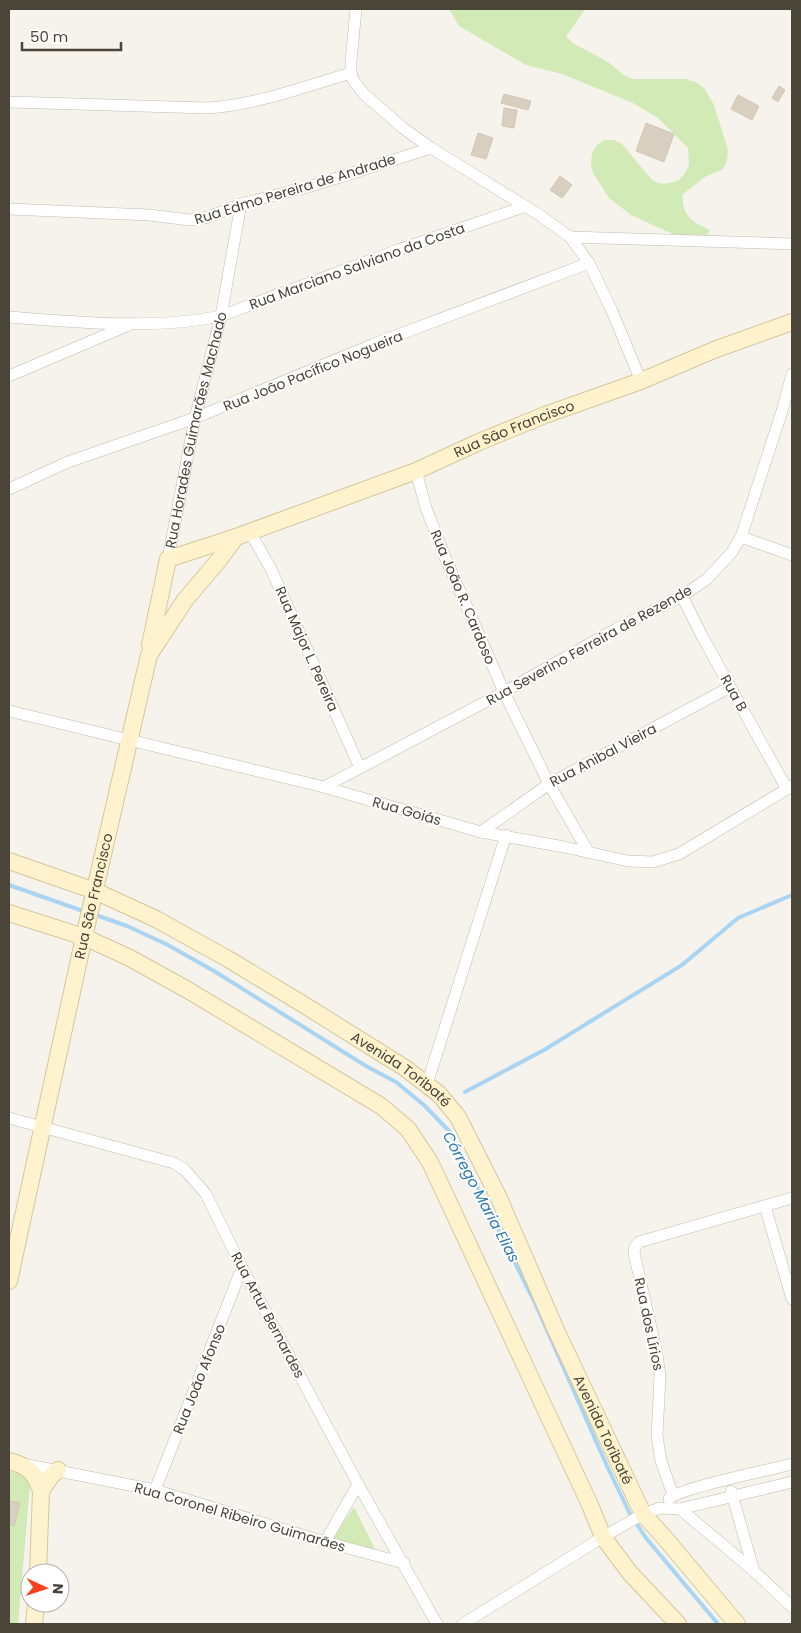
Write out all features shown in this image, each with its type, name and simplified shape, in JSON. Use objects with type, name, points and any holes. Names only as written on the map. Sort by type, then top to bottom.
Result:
[{"type":"street","points":[[356,9],[351,73],[353,80],[364,94],[403,128],[431,148],[526,206],[570,237],[589,263],[641,381]]},
{"type":"street","points":[[9,102],[224,107],[259,101],[351,73]]},
{"type":"street","name":"Rua Edmo Pereira de Andrade","points":[[9,209],[150,215],[190,220],[209,217],[241,204],[316,184],[431,148]]},
{"type":"street","name":"Rua Horades Guimarães Machado","points":[[149,655],[196,418],[221,316],[241,204]]},
{"type":"street","name":"Rua Marciano Salviano da Costa","points":[[9,317],[133,324],[192,321],[221,316],[403,248],[526,206]]},
{"type":"street","points":[[570,237],[792,244]]},
{"type":"street","name":"Rua João Pacífico Nogueira","points":[[9,488],[68,462],[196,418],[374,344],[589,263]]},
{"type":"street","name":"Rua São Francisco","points":[[168,559],[243,534],[416,471],[545,414],[641,381],[714,350],[792,322]]},
{"type":"street","points":[[9,376],[133,324]]},
{"type":"street","name":"Rua Severino Ferreira de Rezende","points":[[324,788],[504,692],[616,629],[682,596],[707,579],[732,552],[741,537],[782,411],[792,374]]},
{"type":"street","name":"Rua João R. Cardoso","points":[[416,471],[426,508],[445,557],[504,692],[549,784],[589,853]]},
{"type":"street","name":"Rua São Francisco","points":[[9,1281],[85,932],[149,655],[185,600],[243,534]]},
{"type":"street","name":"Rua Major L. Pereira","points":[[243,534],[271,569],[360,768]]},
{"type":"street","points":[[741,537],[792,555]]},
{"type":"street","name":"Rua B","points":[[682,596],[730,687],[790,788]]},
{"type":"street","name":"Rua Anibal Vieira","points":[[481,832],[549,784],[730,687]]},
{"type":"street","name":"Rua Goiás","points":[[9,711],[324,788],[481,832],[506,835],[628,861],[652,862],[679,854],[790,788]]},
{"type":"street","points":[[427,1084],[506,835]]},
{"type":"street","name":"Avenida Toribaté","points":[[9,861],[156,919],[228,959],[405,1068],[440,1094],[458,1117],[498,1196],[640,1516],[664,1537],[737,1624]]},
{"type":"street","points":[[9,912],[85,932],[186,989],[381,1106],[408,1129],[430,1162],[590,1505],[609,1533],[630,1572],[678,1624]]},
{"type":"street","name":"Rua Artur Bernardes","points":[[9,1118],[174,1164],[185,1170],[206,1194],[242,1268],[358,1484],[437,1624]]},
{"type":"street","points":[[792,1198],[765,1206],[792,1299]]},
{"type":"street","name":"Rua dos Lírios","points":[[673,1495],[661,1461],[657,1436],[660,1376],[657,1354],[634,1253],[635,1247],[639,1242],[765,1206]]},
{"type":"street","name":"Rua João Afonso","points":[[155,1490],[242,1268]]},
{"type":"street","points":[[13,1462],[34,1474],[41,1491],[38,1563]]},
{"type":"street","name":"Rua Coronel Ribeiro Guimarães","points":[[13,1462],[155,1490],[325,1542],[404,1563]]},
{"type":"street","points":[[463,1624],[609,1533],[640,1516],[660,1508],[673,1495],[792,1464]]},
{"type":"street","points":[[41,1491],[52,1475],[58,1470]]},
{"type":"street","points":[[728,1480],[754,1571]]},
{"type":"street","points":[[660,1508],[680,1509],[792,1482]]},
{"type":"street","points":[[325,1542],[358,1484]]},
{"type":"street","points":[[680,1509],[754,1571],[792,1607]]},
{"type":"green space","points":[[449,9],[585,9],[566,37],[573,43],[608,62],[624,75],[633,79],[685,79],[696,82],[704,88],[714,105],[728,150],[727,161],[723,169],[705,177],[683,194],[684,207],[689,217],[710,230],[706,238],[679,237],[631,215],[609,198],[593,173],[591,164],[592,153],[597,145],[605,140],[614,140],[622,144],[653,181],[662,184],[679,180],[689,165],[688,148],[658,118],[633,103],[562,74],[526,65],[459,26]]},
{"type":"green space","points":[[9,1471],[25,1476],[30,1486],[23,1563],[20,1563],[18,1624],[9,1624]]},
{"type":"green space","points":[[354,1507],[376,1551],[332,1539]]},
{"type":"building","points":[[779,86],[785,90],[778,102],[772,98]]},
{"type":"building","points":[[504,94],[531,101],[528,110],[501,103]]},
{"type":"building","points":[[738,95],[759,106],[752,120],[731,109]]},
{"type":"building","points":[[504,108],[517,110],[514,128],[502,126]]},
{"type":"building","points":[[646,123],[674,134],[664,162],[636,151]]},
{"type":"building","points":[[478,133],[493,138],[486,159],[471,155]]},
{"type":"building","points":[[560,176],[572,185],[562,198],[550,190]]},
{"type":"building","points":[[9,1501],[20,1503],[14,1526],[9,1524]]},
{"type":"waterway","name":"Córrego Maria Elias","points":[[9,885],[86,912]]},
{"type":"waterway","points":[[465,1092],[544,1050],[682,965],[738,918],[792,895]]},
{"type":"waterway","name":"Córrego Maria Elias","points":[[93,914],[127,926],[166,944],[214,971],[366,1066],[396,1082],[425,1106],[450,1132],[535,1303],[630,1514],[646,1538],[718,1624]]}]
